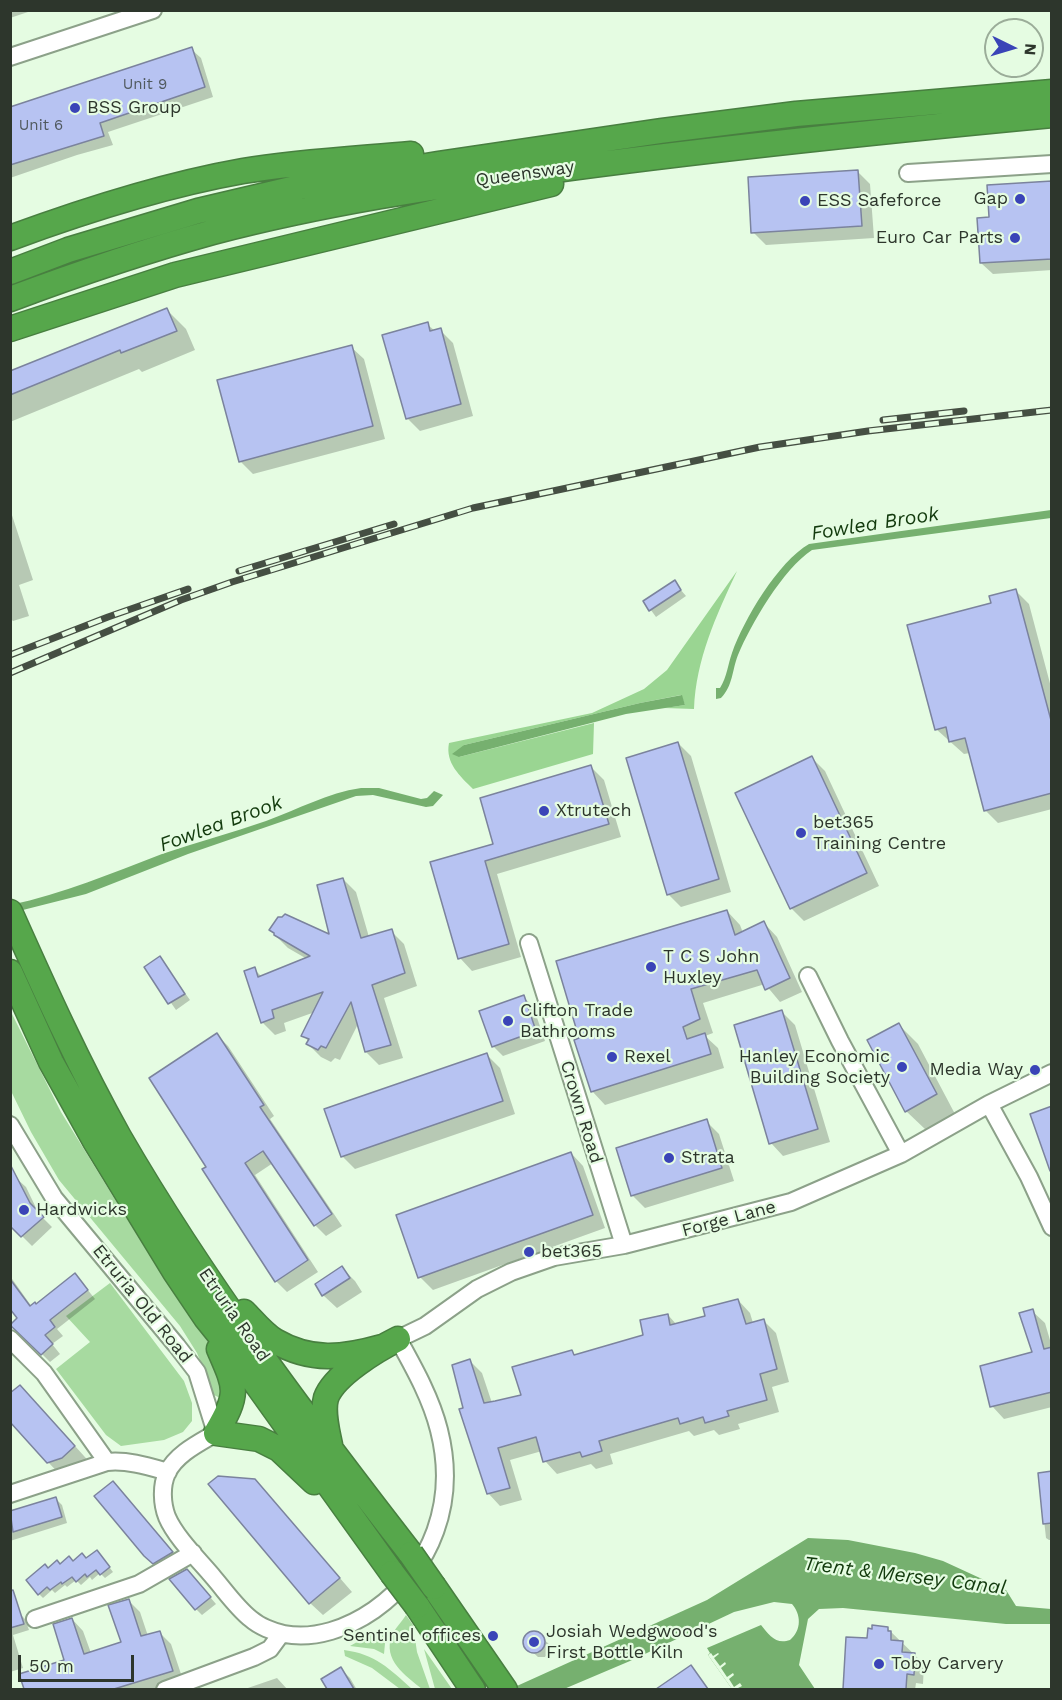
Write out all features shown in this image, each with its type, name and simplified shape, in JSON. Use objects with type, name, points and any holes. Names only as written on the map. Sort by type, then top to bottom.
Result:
[{"type":"highway","name":"Queensway","points":[[10,272],[68,250],[198,211],[300,188],[438,164],[661,131],[796,114],[1052,92]]},
{"type":"highway","name":"Queensway","points":[[10,299],[101,266],[213,232],[449,184],[807,138],[1052,115]]},
{"type":"highway","points":[[10,238],[66,217],[161,189],[243,171],[506,143],[661,131]]},
{"type":"highway","points":[[10,328],[175,275],[678,153]]},
{"type":"highway","name":"Etruria Road","points":[[10,912],[77,1059],[113,1126],[203,1273],[331,1451],[411,1554],[502,1685]]},
{"type":"highway","name":"Etruria Road","points":[[10,972],[51,1062],[95,1141],[175,1272],[206,1318],[235,1354],[417,1606],[472,1689]]},
{"type":"highway","points":[[203,1273],[273,1340],[295,1350],[322,1357],[353,1355],[390,1343]]},
{"type":"highway","points":[[206,1318],[234,1383],[230,1409],[216,1433],[259,1439],[279,1449],[352,1519]]},
{"type":"highway","points":[[331,1451],[325,1419],[327,1398],[339,1380],[390,1343]]},
{"type":"street","points":[[10,57],[153,10]]},
{"type":"street","points":[[908,173],[1052,164]]},
{"type":"street","name":"Crown Road","points":[[529,944],[624,1245]]},
{"type":"street","points":[[808,976],[901,1154]]},
{"type":"street","name":"Forge Lane","points":[[390,1343],[425,1326],[477,1289],[511,1272],[554,1257],[624,1245],[791,1202],[901,1154],[989,1104],[1052,1072]]},
{"type":"street","points":[[989,1104],[1029,1177],[1052,1227]]},
{"type":"street","name":"Etruria Old Road","points":[[10,1125],[54,1198],[197,1372],[216,1433]]},
{"type":"street","points":[[10,1339],[44,1373],[107,1462]]},
{"type":"street","points":[[216,1433],[178,1458],[168,1472],[163,1497],[167,1517],[193,1553],[252,1621],[281,1634],[301,1636],[318,1634],[359,1620],[386,1601],[410,1579],[425,1557],[438,1526],[445,1493],[443,1452],[439,1429],[425,1389],[390,1343]]},
{"type":"street","points":[[10,1494],[107,1462],[134,1463],[168,1472]]},
{"type":"street","points":[[34,1618],[139,1584],[193,1553]]},
{"type":"street","points":[[165,1689],[254,1657],[270,1648],[281,1634]]},
{"type":"shaded area","points":[[737,571],[708,638],[699,673],[694,709],[664,708],[685,705],[681,695],[464,745],[459,757],[594,723],[593,754],[473,789],[455,769],[449,757],[449,743],[592,713],[644,689],[667,670]]},
{"type":"shaded area","points":[[10,1010],[61,1112],[119,1206],[209,1343],[226,1382],[220,1398],[214,1395],[197,1353],[180,1326],[59,1180],[31,1132],[11,1091]]},
{"type":"shaded area","points":[[110,1283],[184,1381],[192,1403],[192,1421],[183,1432],[164,1440],[121,1446],[106,1435],[56,1369],[90,1342],[66,1316]]},
{"type":"shaded area","points":[[406,1615],[413,1625],[417,1652],[430,1689],[422,1689],[403,1673],[390,1652],[392,1635]]},
{"type":"shaded area","points":[[380,1629],[386,1633],[384,1654],[374,1649],[350,1646]]},
{"type":"shaded area","points":[[424,1649],[452,1689],[435,1689]]},
{"type":"shaded area","points":[[344,1650],[373,1659],[389,1669],[412,1689],[400,1689],[372,1668],[345,1656]]},
{"type":"water","points":[[1051,510],[1051,518],[812,550],[779,583],[759,613],[736,661],[728,688],[721,698],[716,699],[716,688],[720,688],[722,684],[737,639],[753,608],[774,577],[797,552],[809,544]]},
{"type":"water","points":[[682,695],[685,705],[626,714],[459,757],[452,754],[464,745]]},
{"type":"water","points":[[361,788],[379,788],[421,799],[427,798],[434,791],[443,795],[433,806],[426,807],[373,795],[356,796],[188,854],[86,894],[11,913],[10,905],[68,889],[162,854],[266,821],[325,797]]},
{"type":"water","name":"Trent & Mersey Canal","points":[[808,1538],[848,1540],[943,1561],[1006,1590],[1016,1606],[1051,1609],[1051,1624],[1006,1624],[843,1608],[819,1609],[808,1619],[799,1665],[815,1689],[732,1689],[708,1655],[710,1653],[707,1648],[761,1625],[777,1640],[790,1640],[797,1632],[799,1622],[797,1612],[792,1604],[774,1602],[734,1612],[564,1689],[508,1690],[707,1600]]},
{"type":"pier","points":[[711,1653],[713,1656],[719,1654],[714,1658],[720,1666],[725,1662],[726,1664],[721,1668],[727,1677],[733,1673],[734,1675],[729,1679],[734,1687],[740,1683],[742,1686],[732,1689],[708,1655]]},
{"type":"building","points":[[192,47],[205,87],[100,123],[104,136],[10,165],[10,107]]},
{"type":"building","name":"ESS Safeforce","points":[[858,170],[862,226],[751,233],[748,177]]},
{"type":"building","name":"Euro Car Parts","points":[[1052,181],[1052,259],[980,263],[977,218],[989,217],[987,185]]},
{"type":"building","points":[[167,308],[177,331],[121,353],[120,350],[10,395],[10,371]]},
{"type":"building","points":[[428,322],[430,331],[441,328],[461,404],[406,419],[382,335]]},
{"type":"building","points":[[352,345],[373,426],[239,462],[217,380]]},
{"type":"building","points":[[675,580],[681,590],[649,611],[643,601]]},
{"type":"building","points":[[1016,589],[1052,724],[1052,793],[984,811],[965,738],[949,742],[946,727],[935,730],[907,625],[991,603],[989,596]]},
{"type":"building","name":"T C S John Huxley","points":[[678,742],[719,879],[667,895],[626,758]]},
{"type":"building","name":"bet365 Training Centre","points":[[812,756],[867,873],[790,909],[735,793]]},
{"type":"building","points":[[591,765],[609,824],[485,861],[509,944],[458,959],[430,862],[493,844],[480,798]]},
{"type":"building","points":[[343,878],[361,938],[392,929],[405,973],[372,985],[391,1045],[365,1052],[351,1002],[326,1048],[321,1046],[318,1050],[306,1044],[309,1039],[301,1036],[323,992],[272,1010],[274,1018],[261,1023],[244,971],[255,967],[258,977],[310,956],[269,930],[278,917],[285,914],[329,934],[317,885]]},
{"type":"building","points":[[727,910],[735,935],[764,921],[790,978],[765,990],[757,970],[691,989],[700,1019],[683,1027],[687,1039],[705,1033],[711,1054],[591,1092],[574,1040],[579,1038],[556,961]]},
{"type":"building","points":[[160,956],[185,994],[168,1004],[144,967]]},
{"type":"building","name":"Clifton Trade Bathrooms","points":[[524,995],[536,1031],[492,1047],[479,1011]]},
{"type":"building","points":[[782,1010],[818,1129],[769,1144],[734,1025]]},
{"type":"building","name":"Hanley Economic Building Society","points":[[899,1023],[937,1094],[905,1112],[867,1040]]},
{"type":"building","points":[[217,1033],[264,1105],[260,1107],[332,1214],[314,1226],[263,1151],[245,1163],[308,1260],[275,1282],[202,1169],[206,1167],[149,1078]]},
{"type":"building","points":[[487,1053],[503,1101],[341,1157],[324,1109]]},
{"type":"building","points":[[1052,1106],[1052,1170],[1050,1171],[1030,1114]]},
{"type":"building","name":"Strata","points":[[707,1119],[722,1168],[631,1196],[616,1148]]},
{"type":"building","points":[[571,1152],[593,1215],[418,1278],[396,1215]]},
{"type":"building","name":"Hardwicks","points":[[10,1164],[30,1203],[44,1217],[21,1237],[10,1226]]},
{"type":"building","points":[[342,1266],[350,1278],[322,1296],[315,1284]]},
{"type":"building","points":[[75,1273],[88,1290],[50,1320],[55,1327],[45,1335],[53,1344],[41,1355],[10,1325],[17,1318],[10,1309],[10,1279],[30,1306],[35,1302],[36,1304]]},
{"type":"building","points":[[738,1299],[746,1324],[764,1319],[777,1369],[760,1374],[767,1400],[727,1411],[729,1416],[705,1423],[703,1417],[680,1424],[678,1418],[599,1441],[602,1451],[582,1457],[580,1452],[543,1462],[536,1437],[498,1448],[510,1488],[487,1494],[459,1409],[463,1408],[452,1365],[470,1359],[484,1403],[521,1395],[512,1367],[572,1350],[574,1355],[643,1335],[640,1320],[668,1314],[670,1325],[705,1316],[703,1308]]},
{"type":"building","points":[[1033,1309],[1044,1349],[1052,1347],[1052,1392],[990,1407],[980,1366],[1032,1352],[1019,1313]]},
{"type":"building","points":[[20,1385],[75,1446],[62,1458],[47,1463],[10,1422],[10,1393]]},
{"type":"building","points":[[1052,1471],[1052,1523],[1043,1524],[1038,1473]]},
{"type":"building","points":[[218,1476],[255,1479],[340,1578],[309,1604],[208,1484]]},
{"type":"building","points":[[113,1481],[173,1552],[153,1564],[144,1556],[94,1496]]},
{"type":"building","points":[[56,1497],[62,1517],[13,1532],[10,1511]]},
{"type":"building","points":[[97,1550],[110,1567],[100,1575],[96,1570],[87,1577],[85,1574],[76,1582],[72,1577],[50,1590],[47,1587],[38,1595],[26,1580],[45,1564],[48,1568],[57,1560],[60,1564],[69,1556],[73,1561],[82,1553],[86,1558]]},
{"type":"building","points":[[187,1569],[211,1597],[195,1610],[169,1579]]},
{"type":"building","points":[[13,1590],[24,1624],[10,1628],[10,1591]]},
{"type":"building","points":[[129,1599],[141,1636],[160,1631],[173,1671],[114,1689],[24,1689],[19,1674],[64,1660],[53,1624],[72,1618],[84,1654],[121,1642],[108,1605]]},
{"type":"building","name":"Toby Carvery","points":[[872,1625],[888,1627],[888,1631],[891,1631],[891,1640],[903,1641],[902,1652],[915,1653],[914,1675],[907,1674],[906,1689],[843,1689],[846,1637],[867,1638],[868,1628],[872,1629]]},
{"type":"building","name":"Josiah Wedgwood's First Bottle Kiln","points":[[534,1631],[544,1638],[545,1642],[538,1652],[534,1653],[524,1646],[523,1642],[530,1632]]},
{"type":"building","points":[[691,1665],[708,1689],[656,1689]]},
{"type":"building","points":[[341,1667],[354,1689],[327,1689],[321,1679]]},
{"type":"railway","points":[[10,673],[181,600],[232,582],[473,508],[760,447],[868,431],[1052,410]]},
{"type":"railway","points":[[883,420],[964,411]]},
{"type":"railway","points":[[239,571],[394,524]]},
{"type":"railway","points":[[10,655],[188,589]]},
{"type":"place","name":"BSS Group","points":[[75,108]]},
{"type":"place","name":"Gap","points":[[1020,199]]},
{"type":"place","name":"ESS Safeforce","points":[[805,201]]},
{"type":"place","name":"Euro Car Parts","points":[[1015,238]]},
{"type":"place","name":"Xtrutech","points":[[544,811]]},
{"type":"place","name":"bet365 Training Centre","points":[[801,833]]},
{"type":"place","name":"T C S John Huxley","points":[[651,967]]},
{"type":"place","name":"Clifton Trade Bathrooms","points":[[508,1021]]},
{"type":"place","name":"Rexel","points":[[612,1057]]},
{"type":"place","name":"Hanley Economic Building Society","points":[[902,1067]]},
{"type":"place","name":"Media Way","points":[[1035,1070]]},
{"type":"place","name":"Strata","points":[[669,1158]]},
{"type":"place","name":"Hardwicks","points":[[24,1210]]},
{"type":"place","name":"bet365","points":[[529,1252]]},
{"type":"place","name":"Sentinel offices","points":[[493,1636]]},
{"type":"place","name":"Josiah Wedgwood's First Bottle Kiln","points":[[534,1642]]},
{"type":"place","name":"Toby Carvery","points":[[879,1664]]},
{"type":"water label","name":"Fowlea Brook","points":[[875,524]]},
{"type":"water label","name":"Fowlea Brook","points":[[221,824]]}]
